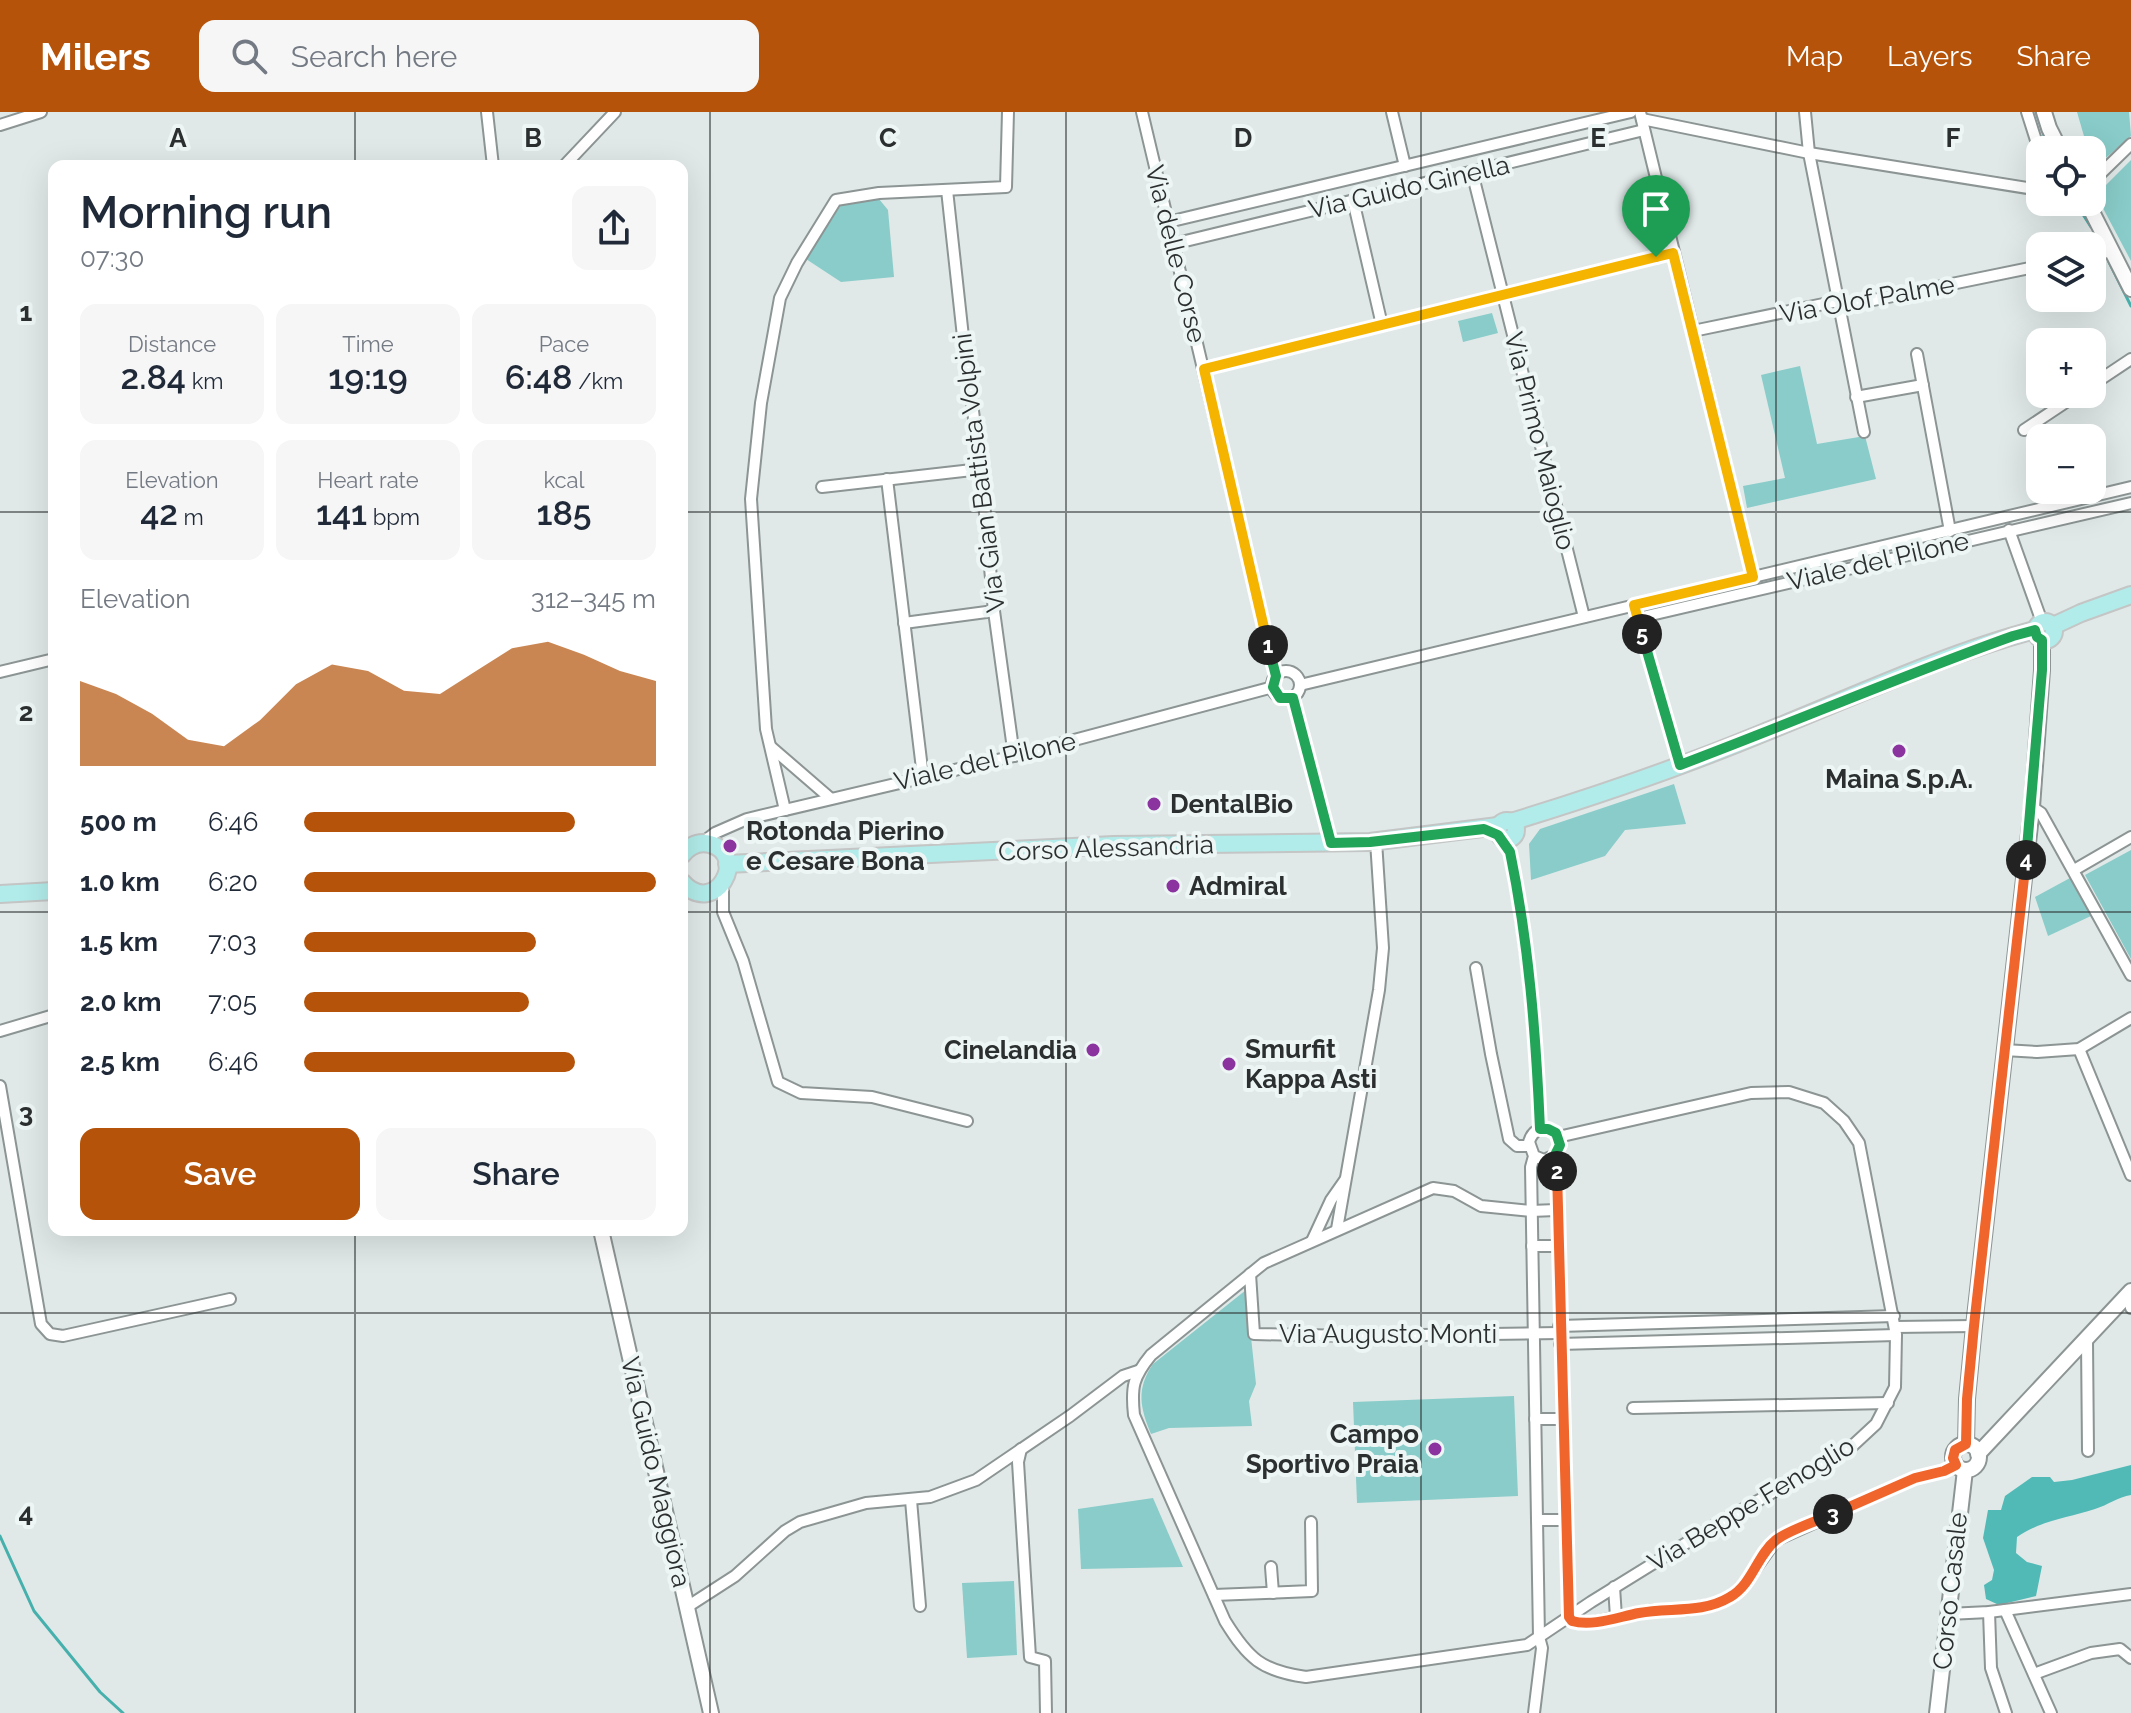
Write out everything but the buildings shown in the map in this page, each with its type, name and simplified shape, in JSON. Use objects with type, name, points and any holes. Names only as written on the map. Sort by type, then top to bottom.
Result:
[{"type":"main road","points":[[1504,834],[1531,816],[1680,765],[1841,699],[2013,636],[2043,630],[2131,595]]},
{"type":"main road","name":"Corso Alessandria","points":[[727,864],[1114,845],[1331,843],[1504,834]]},
{"type":"main road","points":[[688,848],[702,843],[716,847],[728,871],[723,884],[709,892],[700,893],[688,887]]},
{"type":"main road","points":[[0,894],[48,892]]},
{"type":"street","points":[[0,125],[41,112]]},
{"type":"street","points":[[487,112],[492,160]]},
{"type":"street","points":[[570,160],[615,112]]},
{"type":"street","points":[[785,810],[766,729],[751,499],[761,403],[780,298],[797,263],[836,200],[879,193],[1006,187],[1008,112]]},
{"type":"street","name":"Via delle Corse","points":[[1142,112],[1204,369],[1274,682]]},
{"type":"street","name":"Via Guido Ginella","points":[[1392,112],[1405,166]]},
{"type":"street","name":"Via Guido Ginella","points":[[1168,222],[1631,112]]},
{"type":"street","points":[[1805,112],[1809,153],[1864,432]]},
{"type":"street","points":[[2027,112],[2035,136]]},
{"type":"street","points":[[2044,112],[2053,136]]},
{"type":"street","points":[[1753,577],[1642,120],[1809,153],[2026,188]]},
{"type":"street","name":"Via Guido Ginella","points":[[1173,244],[1472,172],[1642,120]]},
{"type":"street","points":[[2106,168],[2131,144]]},
{"type":"street","name":"Via Primo Maioglio","points":[[1472,172],[1584,617]]},
{"type":"street","name":"Via Gian Battista Volpini","points":[[947,190],[981,469],[994,611],[1014,756]]},
{"type":"street","points":[[1353,200],[1382,325]]},
{"type":"street","points":[[2094,216],[2131,289]]},
{"type":"street","points":[[2106,252],[2112,251]]},
{"type":"street","points":[[1204,369],[1673,253]]},
{"type":"street","name":"Via Olof Palme","points":[[1693,331],[1838,301],[1849,305],[1861,303],[2026,269]]},
{"type":"street","points":[[1917,354],[1950,531]]},
{"type":"street","points":[[2106,376],[2131,359]]},
{"type":"street","points":[[1856,397],[1923,385]]},
{"type":"street","points":[[2024,430],[2057,408]]},
{"type":"street","points":[[822,487],[981,469]]},
{"type":"street","points":[[887,479],[923,777]]},
{"type":"street","name":"Viale del Pilone","points":[[1300,685],[2131,487]]},
{"type":"street","name":"Viale del Pilone","points":[[1638,618],[2131,503]]},
{"type":"street","points":[[1966,1444],[1974,1326],[2032,807],[2042,670],[2043,630],[2009,530]]},
{"type":"street","points":[[1634,605],[1680,765]]},
{"type":"street","points":[[904,623],[994,611]]},
{"type":"street","points":[[0,672],[48,660]]},
{"type":"street","points":[[1289,672],[1297,676],[1300,685],[1299,692],[1293,698],[1280,698],[1274,682],[1289,672]]},
{"type":"street","name":"Viale del Pilone","points":[[702,843],[715,833],[747,819],[1014,756],[1274,682]]},
{"type":"street","points":[[1293,698],[1331,843]]},
{"type":"street","points":[[769,745],[830,798]]},
{"type":"street","points":[[2032,807],[2041,813],[2131,975]]},
{"type":"street","points":[[1504,834],[1518,889],[1532,1003],[1540,1129],[1548,1129],[1558,1137],[1560,1145],[1554,1157],[1557,1167],[1565,1520],[1569,1617],[1576,1623],[1653,1610],[1684,1610],[1716,1604],[1733,1596],[1776,1540],[1915,1478],[1975,1465],[1978,1454],[2130,1297]]},
{"type":"street","points":[[2074,870],[2131,837]]},
{"type":"street","points":[[1337,1229],[1379,990],[1383,948],[1376,841]]},
{"type":"street","points":[[723,884],[723,912],[743,961],[778,1082],[801,1093],[872,1097],[967,1121]]},
{"type":"street","points":[[700,893],[723,912]]},
{"type":"street","points":[[1476,968],[1509,1139],[1544,1160],[1554,1157]]},
{"type":"street","points":[[0,1031],[48,1017]]},
{"type":"street","points":[[2004,1050],[2037,1052],[2079,1049],[2131,1018]]},
{"type":"street","points":[[2079,1049],[2131,1175]]},
{"type":"street","points":[[0,1086],[41,1324],[50,1334],[63,1336],[230,1299]]},
{"type":"street","name":"Via Beppe Fenoglio","points":[[1138,1371],[1132,1397],[1134,1415],[1214,1595],[1240,1645],[1257,1662],[1280,1674],[1306,1677],[1517,1648],[1717,1524],[1849,1449],[1876,1424],[1895,1387],[1895,1326],[1859,1143],[1844,1121],[1824,1103],[1789,1092],[1751,1093],[1558,1137]]},
{"type":"street","name":"Via Augusto Monti","points":[[1534,1713],[1542,1648],[1539,1637],[1530,1137],[1540,1129]]},
{"type":"street","points":[[1312,1241],[1331,1200],[1346,1179]]},
{"type":"street","points":[[687,1607],[735,1576],[785,1531],[800,1522],[866,1503],[930,1497],[976,1480],[1123,1376],[1138,1371],[1151,1355],[1264,1263],[1337,1229],[1433,1188],[1454,1191],[1481,1206],[1556,1210]]},
{"type":"street","name":"Via Guido Maggiora","points":[[602,1236],[711,1713]]},
{"type":"street","points":[[1532,1246],[1557,1246]]},
{"type":"street","name":"Via Augusto Monti","points":[[1250,1274],[1254,1334],[1560,1334]]},
{"type":"street","points":[[1560,1334],[1895,1326]]},
{"type":"street","points":[[1560,1334],[1974,1326]]},
{"type":"street","points":[[2087,1341],[2088,1451]]},
{"type":"street","points":[[1633,1408],[1888,1403]]},
{"type":"street","points":[[1535,1419],[1562,1419]]},
{"type":"street","points":[[1960,1467],[1953,1458],[1955,1450],[1966,1444],[1974,1447],[1978,1454]]},
{"type":"street","points":[[1021,1449],[1018,1462],[1030,1657],[1045,1661],[1046,1713]]},
{"type":"street","name":"Corso Casale","points":[[1937,1713],[1960,1467]]},
{"type":"street","points":[[911,1500],[920,1606]]},
{"type":"street","points":[[1537,1520],[1565,1520]]},
{"type":"street","points":[[1214,1595],[1309,1592],[1313,1588],[1311,1522]]},
{"type":"street","points":[[1271,1567],[1273,1593]]},
{"type":"street","points":[[1614,1587],[1616,1617]]},
{"type":"street","points":[[1948,1614],[1989,1612],[2131,1594]]},
{"type":"street","points":[[2005,1610],[2051,1713]]},
{"type":"street","points":[[1989,1612],[1991,1668],[2006,1713]]},
{"type":"street","points":[[2034,1674],[2091,1653],[2120,1649],[2131,1658]]},
{"type":"shaded area","points":[[2077,112],[2129,112],[2131,136],[2106,158],[2106,136],[2084,136]]},
{"type":"shaded area","points":[[2131,160],[2131,261],[2106,214],[2106,185]]},
{"type":"shaded area","points":[[879,199],[888,210],[894,277],[841,282],[806,259],[843,202]]},
{"type":"shaded area","points":[[1492,313],[1498,333],[1463,342],[1458,321]]},
{"type":"shaded area","points":[[1800,366],[1817,444],[1865,436],[1876,479],[1747,508],[1743,486],[1785,478],[1761,375]]},
{"type":"shaded area","points":[[1674,784],[1686,824],[1625,830],[1605,856],[1531,880],[1529,844],[1540,829]]},
{"type":"shaded area","points":[[2131,850],[2131,959],[2085,875]]},
{"type":"shaded area","points":[[2070,878],[2091,916],[2048,936],[2035,897]]},
{"type":"shaded area","points":[[1246,1290],[1256,1384],[1249,1401],[1252,1426],[1169,1428],[1151,1434],[1144,1415],[1142,1390],[1153,1364]]},
{"type":"shaded area","name":"Campo Sportivo Praia","points":[[1514,1396],[1518,1496],[1357,1503],[1353,1402]]},
{"type":"shaded area","points":[[2131,1465],[2131,1495],[2046,1523],[2017,1537],[2016,1553],[2027,1562],[2042,1566],[2036,1596],[1999,1605],[1986,1599],[1984,1585],[1992,1580],[1994,1570],[1983,1538],[1988,1510],[2001,1510],[2005,1496],[2032,1477],[2050,1477],[2054,1482],[2072,1480]]},
{"type":"shaded area","points":[[1153,1498],[1183,1567],[1081,1569],[1078,1509]]},
{"type":"shaded area","points":[[1014,1581],[1017,1655],[967,1658],[962,1583]]},
{"type":"waterway","points":[[2036,112],[2044,136]]},
{"type":"waterway","points":[[2084,216],[2091,227]]},
{"type":"waterway","points":[[2109,262],[2131,306]]},
{"type":"waterway","points":[[0,1536],[34,1611],[100,1692],[123,1713]]},
{"type":"place","name":"Maina S.p.A.","points":[[1899,751]]},
{"type":"place","name":"DentalBio","points":[[1154,804]]},
{"type":"place","name":"Rotonda Pierino e Cesare Bona","points":[[730,846]]},
{"type":"place","name":"Admiral","points":[[1173,886]]},
{"type":"place","name":"Cinelandia","points":[[1093,1050]]},
{"type":"place","name":"Smurfit Kappa Asti","points":[[1229,1064]]},
{"type":"place","name":"Campo Sportivo Praia","points":[[1435,1449]]},
{"type":"route","points":[[1673,253],[1753,577],[1634,605],[1680,765],[1841,699],[2035,630],[2042,640],[2042,670],[2032,807],[1967,1399],[1966,1444],[1958,1446],[1953,1454],[1956,1465],[1915,1478],[1776,1540],[1733,1596],[1716,1604],[1684,1610],[1653,1610],[1576,1623],[1569,1617],[1563,1460],[1557,1167],[1554,1157],[1560,1141],[1553,1130],[1540,1129],[1531,988],[1510,852],[1498,835],[1484,829],[1370,842],[1331,843],[1293,698],[1280,698],[1274,691],[1276,676],[1204,369],[1656,257],[1673,253]]}]
